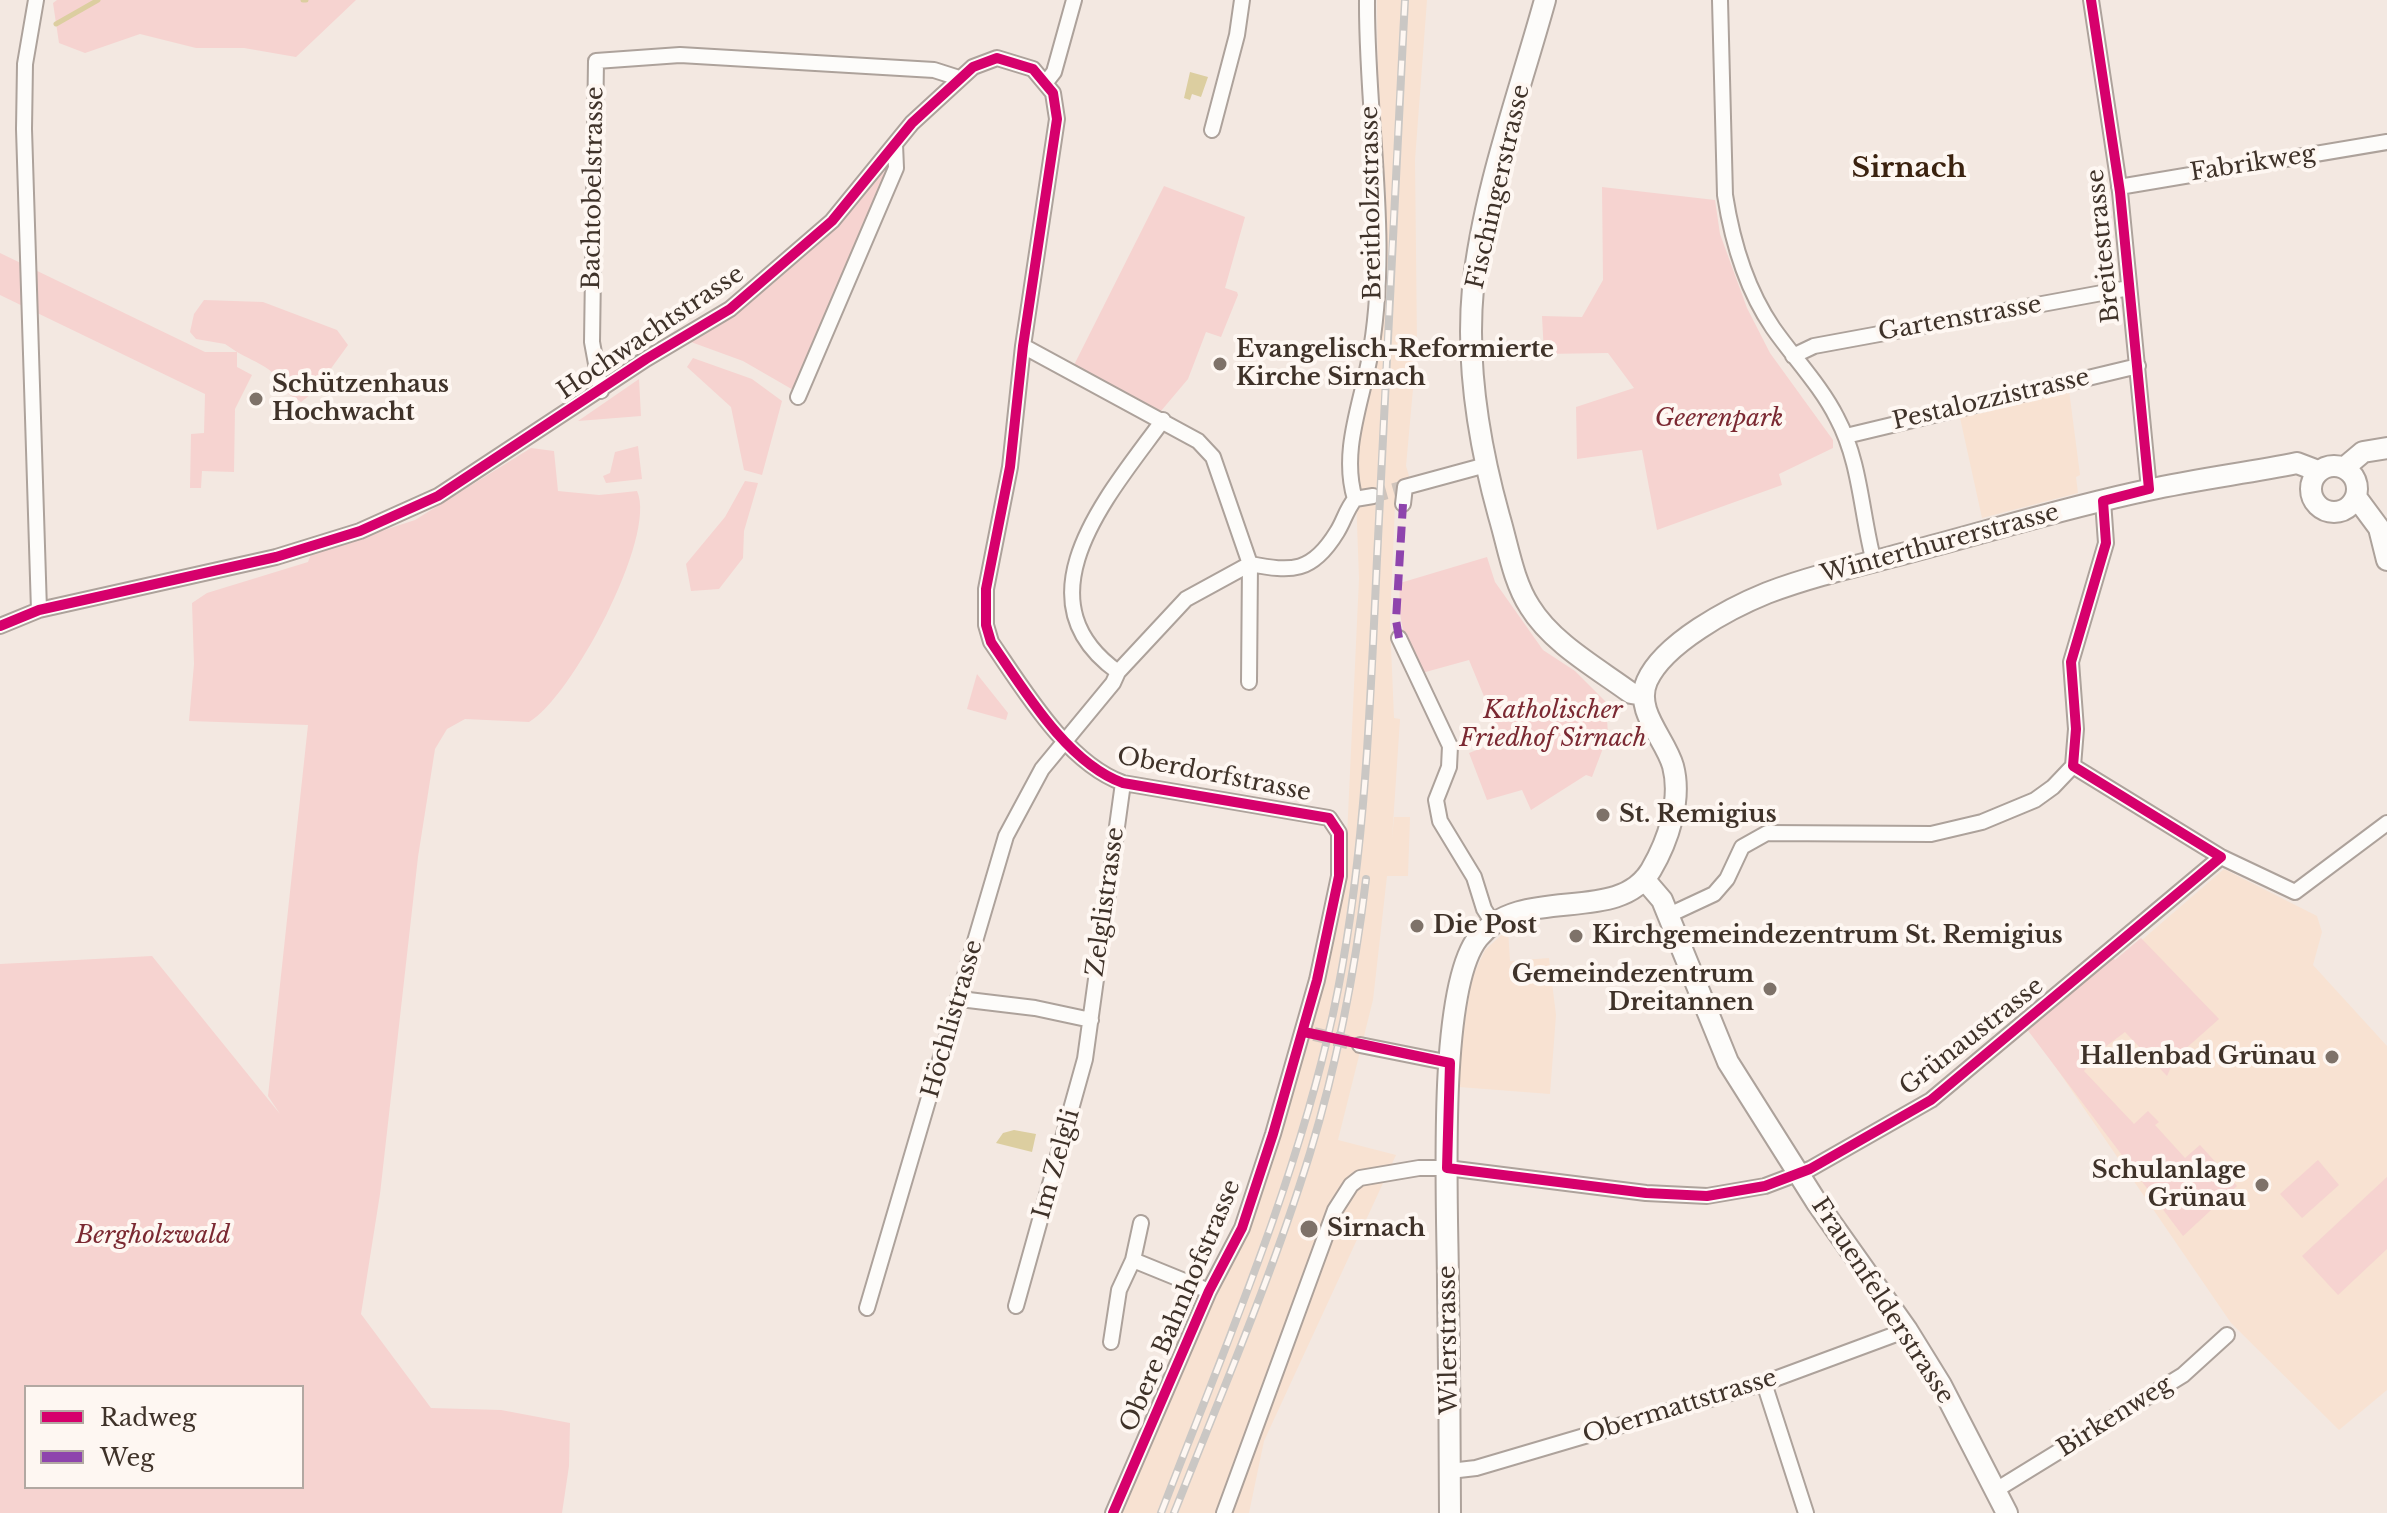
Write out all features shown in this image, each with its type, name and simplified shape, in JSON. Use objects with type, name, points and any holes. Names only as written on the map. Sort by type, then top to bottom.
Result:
[{"type":"main road","name":"Fischingerstrasse","points":[[1545,0],[1501,160],[1474,285],[1474,367],[1486,465],[1518,585],[1529,607],[1569,647],[1631,693],[1643,695]]},
{"type":"main road","points":[[2384,553],[2349,488],[2331,466],[2315,478],[2313,498],[2322,509],[2349,488],[2387,450]]},
{"type":"main road","name":"Winterthurerstrasse","points":[[1643,695],[1646,684],[1664,658],[1716,619],[1769,593],[2149,489],[2276,468],[2315,478]]},
{"type":"main road","points":[[1450,1063],[1464,966],[1475,942],[1493,923],[1537,907],[1614,898],[1644,879],[1668,828],[1676,793],[1673,766],[1644,706],[1643,695]]},
{"type":"main road","name":"Frauenfelderstrasse","points":[[1644,879],[1662,900],[1669,915],[1728,1062],[1798,1174],[1907,1330],[2007,1513]]},
{"type":"main road","name":"Wilerstrasse","points":[[1450,1063],[1447,1168],[1450,1513]]},
{"type":"street","points":[[36,0],[25,64],[24,129],[39,610]]},
{"type":"street","points":[[1074,0],[1054,72],[1047,81],[1058,107],[1057,119],[1023,346],[1163,420],[1198,441],[1213,457],[1250,564],[1249,682]]},
{"type":"street","points":[[1212,130],[1237,35],[1242,0]]},
{"type":"street","name":"Breitholzstrasse","points":[[1355,499],[1347,462],[1370,358],[1378,226],[1367,0]]},
{"type":"street","points":[[1720,0],[1725,195],[1730,225],[1752,287],[1770,323],[1836,415],[1846,436],[1855,464],[1874,562]]},
{"type":"street","name":"Breitestrasse","points":[[2091,0],[2119,187],[2149,489]]},
{"type":"street","name":"Bachtobelstrasse","points":[[601,391],[592,342],[596,61],[680,55],[934,70],[959,78]]},
{"type":"street","name":"Hochwachtstrasse","points":[[0,626],[39,610],[200,576],[360,531],[438,496],[646,359],[730,309],[832,221],[895,144],[973,67],[997,58],[1021,63],[1047,81]]},
{"type":"street","name":"Fabrikweg","points":[[2119,187],[2387,142]]},
{"type":"street","points":[[798,397],[896,168],[895,144]]},
{"type":"street","name":"Gartenstrasse","points":[[1793,356],[1814,346],[2129,288]]},
{"type":"street","name":"Oberdorfstrasse","points":[[1023,346],[1010,467],[986,589],[986,625],[996,648],[1066,743],[1094,770],[1123,783],[1310,813],[1336,824],[1339,876],[1309,1033]]},
{"type":"street","name":"Pestalozzistrasse","points":[[1846,436],[2138,366]]},
{"type":"street","points":[[1118,672],[1107,664],[1078,628],[1073,596],[1077,559],[1091,521],[1163,420]]},
{"type":"street","points":[[1403,504],[1405,487],[1486,465]]},
{"type":"street","points":[[1250,564],[1281,570],[1307,565],[1337,531],[1355,499],[1373,496]]},
{"type":"street","points":[[1669,915],[1714,894],[1727,879],[1742,847],[1767,833],[1931,834],[1982,822],[2035,800],[2073,766],[2076,729],[2071,662],[2106,543],[2103,501]]},
{"type":"street","name":"Höchlistrasse","points":[[867,1308],[1006,836],[1042,769],[1066,743],[1118,672],[1186,599],[1250,564]]},
{"type":"street","points":[[1399,638],[1450,746],[1449,767],[1436,800],[1440,821],[1474,877],[1493,923]]},
{"type":"street","points":[[2073,766],[2221,857],[2295,892],[2387,823]]},
{"type":"street","name":"Zelglistrasse","points":[[1091,1020],[1123,783]]},
{"type":"street","name":"Grünaustrasse","points":[[1224,1513],[1237,1470],[1340,1201],[1351,1185],[1366,1175],[1447,1168],[1646,1193],[1707,1196],[1765,1186],[1798,1174],[1931,1100],[2221,857]]},
{"type":"street","points":[[960,999],[1035,1008],[1091,1020]]},
{"type":"street","name":"Im Zelgli","points":[[1016,1306],[1071,1118],[1091,1020]]},
{"type":"street","name":"Obere Bahnhofstrasse","points":[[1113,1513],[1209,1291],[1242,1228],[1309,1033]]},
{"type":"street","points":[[1360,1045],[1450,1063]]},
{"type":"street","points":[[1111,1342],[1119,1290],[1133,1260],[1141,1223]]},
{"type":"street","points":[[1133,1260],[1209,1291]]},
{"type":"street","name":"Obermattstrasse","points":[[1450,1471],[1476,1468],[1764,1383],[1907,1330]]},
{"type":"street","name":"Birkenweg","points":[[1996,1490],[2183,1375],[2227,1335]]},
{"type":"street","points":[[1764,1383],[1806,1513]]},
{"type":"shaded area","points":[[1377,0],[1427,0],[1415,160],[1417,345],[1406,466],[1410,479],[1396,482],[1390,622],[1394,718],[1400,719],[1392,839],[1394,817],[1410,817],[1408,876],[1387,876],[1373,1000],[1338,1140],[1396,1155],[1264,1441],[1249,1513],[1123,1513],[1214,1296],[1253,1220],[1301,1058],[1346,858],[1359,579],[1355,468],[1378,336],[1386,196],[1378,99]]},
{"type":"shaded area","points":[[1190,72],[1208,77],[1201,97],[1192,94],[1190,100],[1184,98]]},
{"type":"shaded area","points":[[2069,390],[2080,475],[2076,477],[2078,493],[1982,518],[1959,413]]},
{"type":"shaded area","name":"Schulanlage Grünau","points":[[2224,869],[2317,916],[2322,932],[2313,965],[2387,1046],[2387,1390],[2339,1430],[2231,1323],[2033,1034]]},
{"type":"shaded area","points":[[1508,929],[1510,961],[1549,958],[1556,1015],[1550,1094],[1459,1087],[1462,1039],[1472,978],[1485,950]]},
{"type":"shaded area","points":[[1014,1130],[1036,1134],[1032,1152],[996,1143],[1003,1133]]},
{"type":"green space","points":[[57,0],[356,0],[296,57],[244,48],[196,48],[140,34],[85,53],[59,43],[53,3]]},
{"type":"green space","points":[[885,171],[889,175],[795,391],[743,361],[691,342],[745,306],[795,264]]},
{"type":"green space","points":[[1164,186],[1245,217],[1225,288],[1238,295],[1221,337],[1206,332],[1188,379],[1161,411],[1074,365]]},
{"type":"green space","name":"Geerenpark","points":[[1602,187],[1715,200],[1720,234],[1747,308],[1770,353],[1833,440],[1833,448],[1779,474],[1782,485],[1657,530],[1642,450],[1577,459],[1576,407],[1634,388],[1608,353],[1544,354],[1542,316],[1582,317],[1603,280]]},
{"type":"green space","points":[[0,253],[205,352],[237,352],[237,367],[252,375],[235,409],[234,472],[202,471],[201,488],[190,488],[191,434],[204,433],[205,394],[0,295]]},
{"type":"green space","points":[[204,300],[263,302],[337,330],[348,345],[314,392],[301,402],[285,392],[272,372],[225,344],[196,339],[190,332],[194,314]]},
{"type":"green space","points":[[693,358],[752,379],[782,401],[762,475],[744,470],[731,407],[687,367]]},
{"type":"green space","points":[[639,379],[641,416],[578,421]]},
{"type":"green space","points":[[638,446],[642,479],[606,483],[603,476],[610,473],[615,452]]},
{"type":"green space","name":"Bergholzwald","points":[[531,448],[554,451],[558,491],[599,495],[637,491],[640,513],[635,543],[623,578],[587,651],[566,683],[546,708],[529,722],[465,719],[447,729],[435,749],[418,857],[380,1194],[361,1314],[431,1408],[501,1410],[570,1423],[569,1466],[562,1513],[0,1513],[0,964],[152,956],[280,1114],[268,1096],[308,725],[189,721],[194,664],[192,603],[207,593],[308,562],[311,554],[415,520]]},
{"type":"green space","points":[[745,481],[758,483],[744,531],[743,558],[719,589],[691,591],[686,564],[725,517]]},
{"type":"green space","name":"Katholischer Friedhof Sirnach","points":[[1487,557],[1495,582],[1543,650],[1575,671],[1606,702],[1608,735],[1592,777],[1586,775],[1531,810],[1522,790],[1487,800],[1469,753],[1502,740],[1469,660],[1422,673],[1406,640],[1401,620],[1400,583]]},
{"type":"green space","points":[[977,674],[1008,713],[1006,720],[967,709]]},
{"type":"green space","points":[[2141,938],[2219,1019],[2175,1058],[2167,1076],[2125,1032],[2101,1050],[2084,1071],[2134,1124],[2148,1111],[2159,1122],[2155,1125],[2185,1158],[2200,1145],[2237,1186],[2183,1236],[2023,1024],[2109,953],[2115,960]]},
{"type":"green space","points":[[2318,1160],[2339,1185],[2302,1218],[2280,1194]]},
{"type":"green space","points":[[2387,1177],[2387,1249],[2338,1295],[2302,1256]]},
{"type":"waterway","points":[[56,24],[98,0]]},
{"type":"tunnel","points":[[1373,496],[1405,487]]},
{"type":"tunnel","points":[[1314,1034],[1360,1045]]},
{"type":"railway","points":[[1161,1513],[1233,1328],[1299,1141],[1333,1014],[1344,958],[1359,844],[1368,730],[1405,0]]},
{"type":"railway","points":[[1174,1513],[1263,1290],[1310,1153],[1344,1017],[1366,879]]},
{"type":"marked path","points":[[1399,638],[1396,620],[1403,504]]},
{"type":"cycle path","points":[[1304,1032],[1450,1063],[1447,1168],[1646,1193],[1707,1196],[1765,1186],[1810,1169],[1931,1100],[2221,857],[2073,766],[2076,729],[2071,662],[2106,543],[2103,501],[2149,489],[2120,192],[2091,0]]},
{"type":"cycle path","points":[[0,626],[39,610],[276,557],[360,531],[438,496],[646,359],[730,309],[832,221],[912,123],[973,67],[997,58],[1033,69],[1053,93],[1057,119],[1023,346],[1010,467],[986,589],[986,625],[991,642],[1048,723],[1083,759],[1103,773],[1123,783],[1329,818],[1339,833],[1339,876],[1317,980],[1273,1134],[1242,1228],[1209,1291],[1113,1513]]},
{"type":"place","name":"Evangelisch-Reformierte Kirche Sirnach","points":[[1220,364]]},
{"type":"place","name":"Schützenhaus Hochwacht","points":[[256,399]]},
{"type":"place","name":"St. Remigius","points":[[1603,815]]},
{"type":"place","name":"Die Post","points":[[1417,926]]},
{"type":"place","name":"Kirchgemeindezentrum St. Remigius","points":[[1576,936]]},
{"type":"place","name":"Gemeindezentrum Dreitannen","points":[[1770,989]]},
{"type":"place","name":"Hallenbad Grünau","points":[[2332,1057]]},
{"type":"place","name":"Schulanlage Grünau","points":[[2262,1185]]},
{"type":"place","name":"Sirnach","points":[[1309,1229]]},
{"type":"district","name":"Sirnach","points":[[1909,169]]}]
